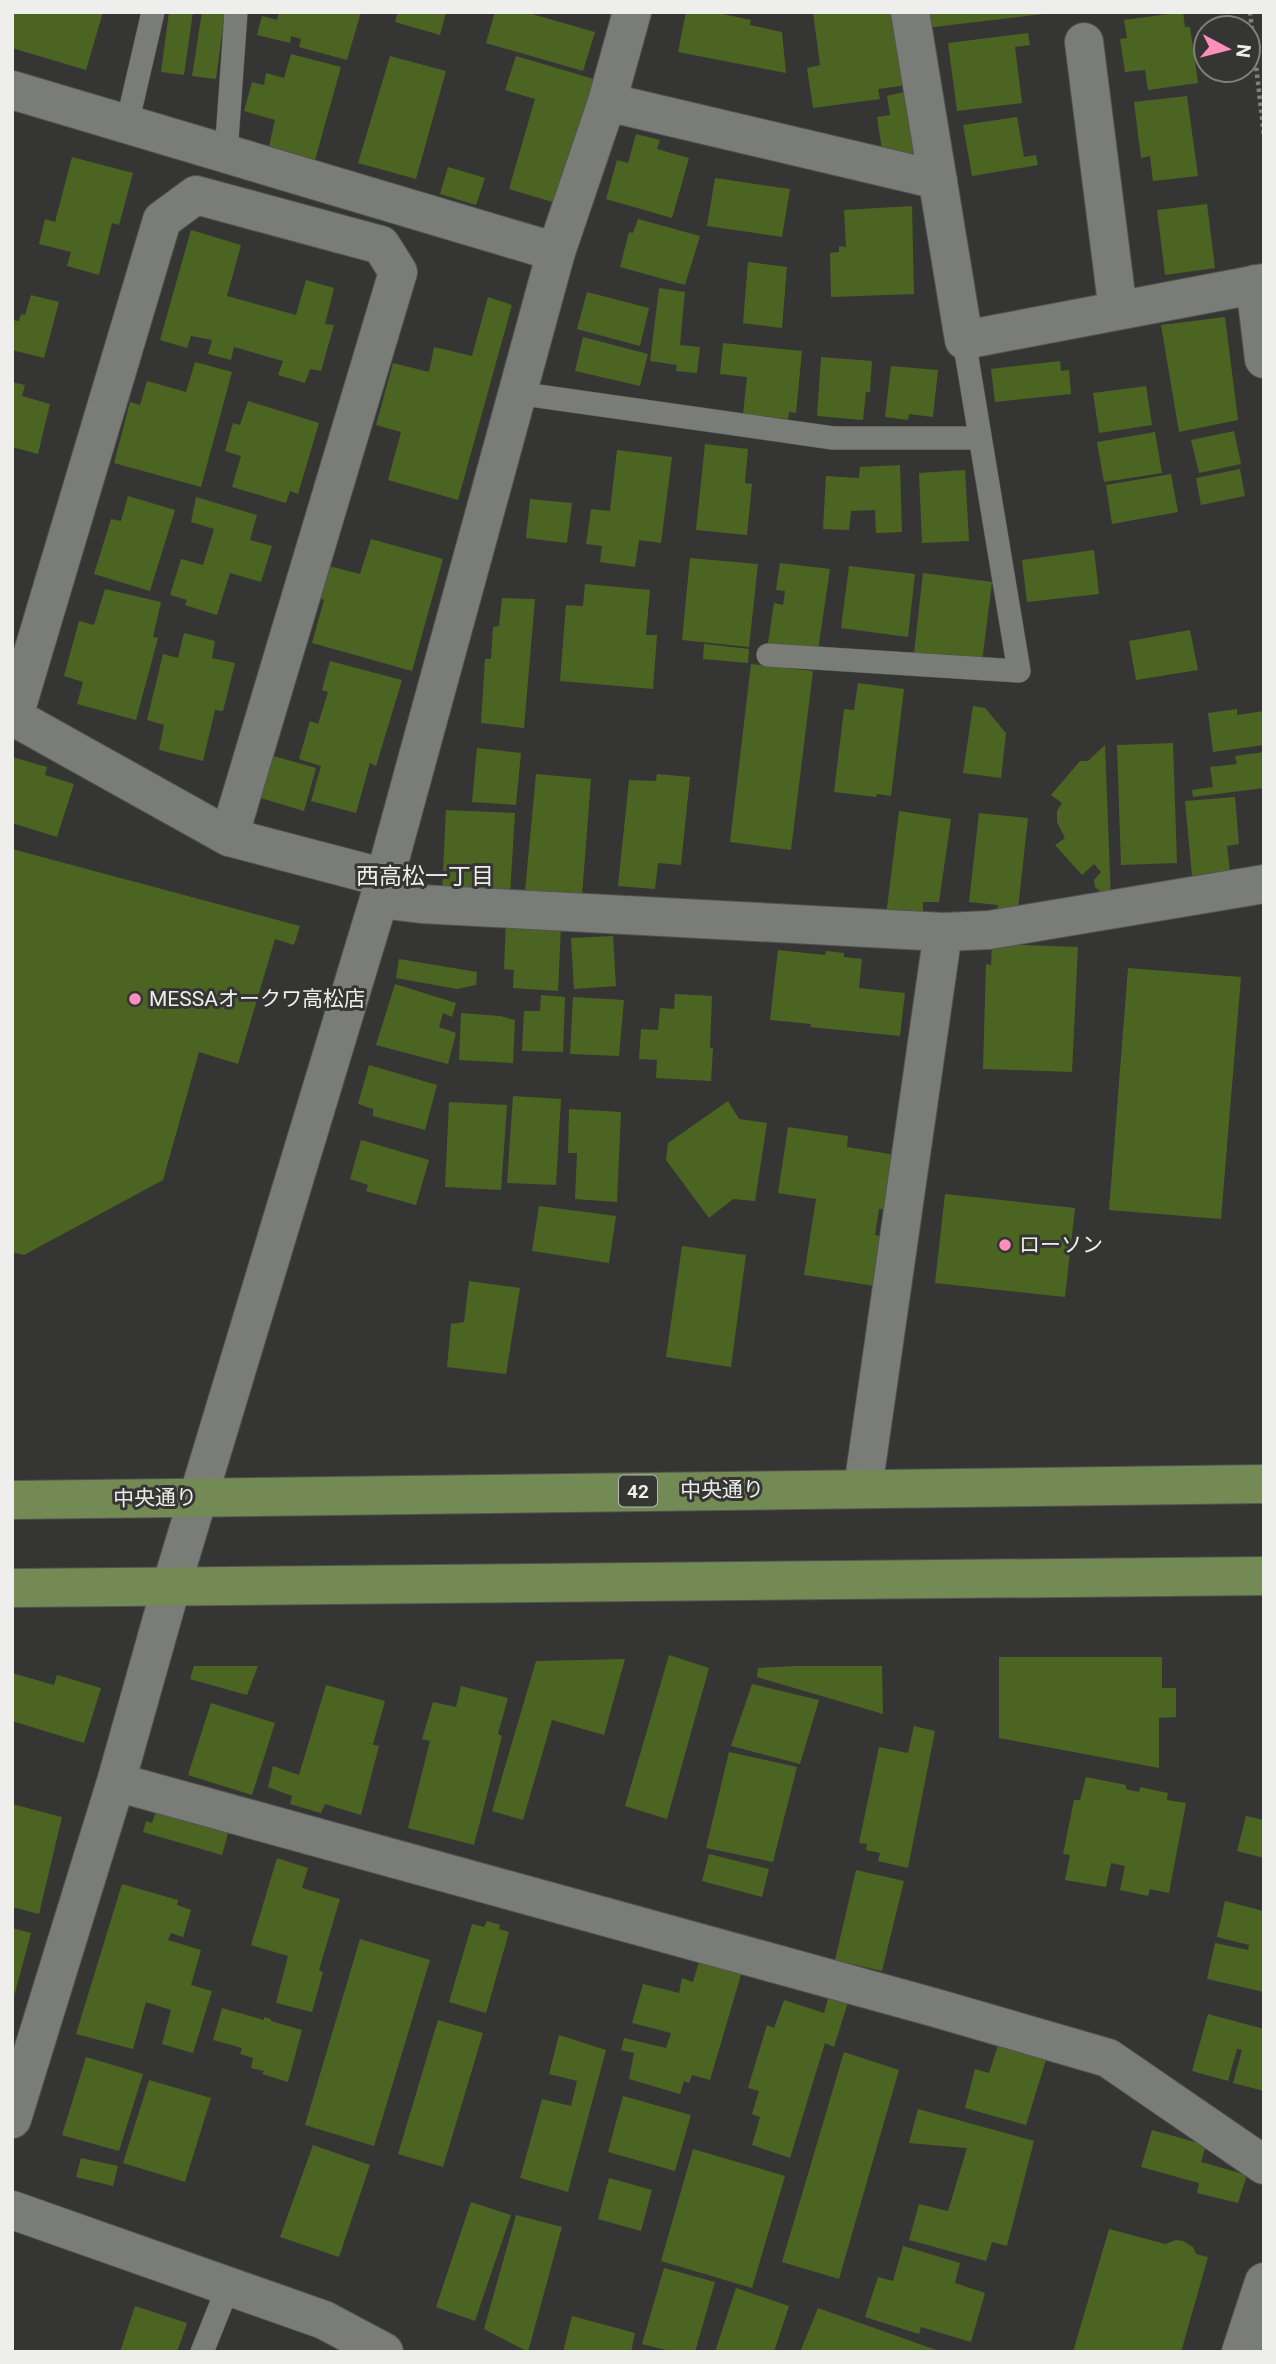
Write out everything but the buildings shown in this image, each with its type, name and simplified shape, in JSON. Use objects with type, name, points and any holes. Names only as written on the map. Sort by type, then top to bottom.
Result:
[{"type":"highway","name":"中央通り","points":[[12,1500],[1264,1484]]},
{"type":"highway","points":[[12,1588],[1264,1576]]},
{"type":"street","points":[[12,2119],[116,1782],[171,1587],[382,888],[556,253],[607,102],[632,12]]},
{"type":"street","points":[[910,12],[964,340],[1259,283],[1264,359]]},
{"type":"street","points":[[1084,42],[1118,311]]},
{"type":"street","points":[[12,90],[556,253]]},
{"type":"street","points":[[607,102],[938,180]]},
{"type":"street","points":[[229,837],[398,272],[381,245],[196,195],[162,220],[13,716],[229,837],[434,905],[943,932],[989,930],[1264,884]]},
{"type":"street","points":[[863,1488],[943,932]]},
{"type":"street","points":[[116,1782],[1108,2058],[1264,2165]]},
{"type":"street","points":[[12,2210],[324,2320],[384,2352]]},
{"type":"street","points":[[1241,2352],[1264,2282]]},
{"type":"lane","points":[[127,124],[153,12]]},
{"type":"lane","points":[[226,154],[236,12]]},
{"type":"lane","points":[[768,655],[1019,671],[964,340]]},
{"type":"lane","points":[[517,393],[833,438],[980,438]]},
{"type":"lane","points":[[202,2352],[228,2287]]},
{"type":"path","points":[[1250,12],[1264,136]]},
{"type":"place","name":"MESSAオークワ高松店","points":[[135,999]]},
{"type":"place","name":"ローソン","points":[[1005,1245]]},
{"type":"district","name":"西高松一丁目","points":[[425,876]]}]
